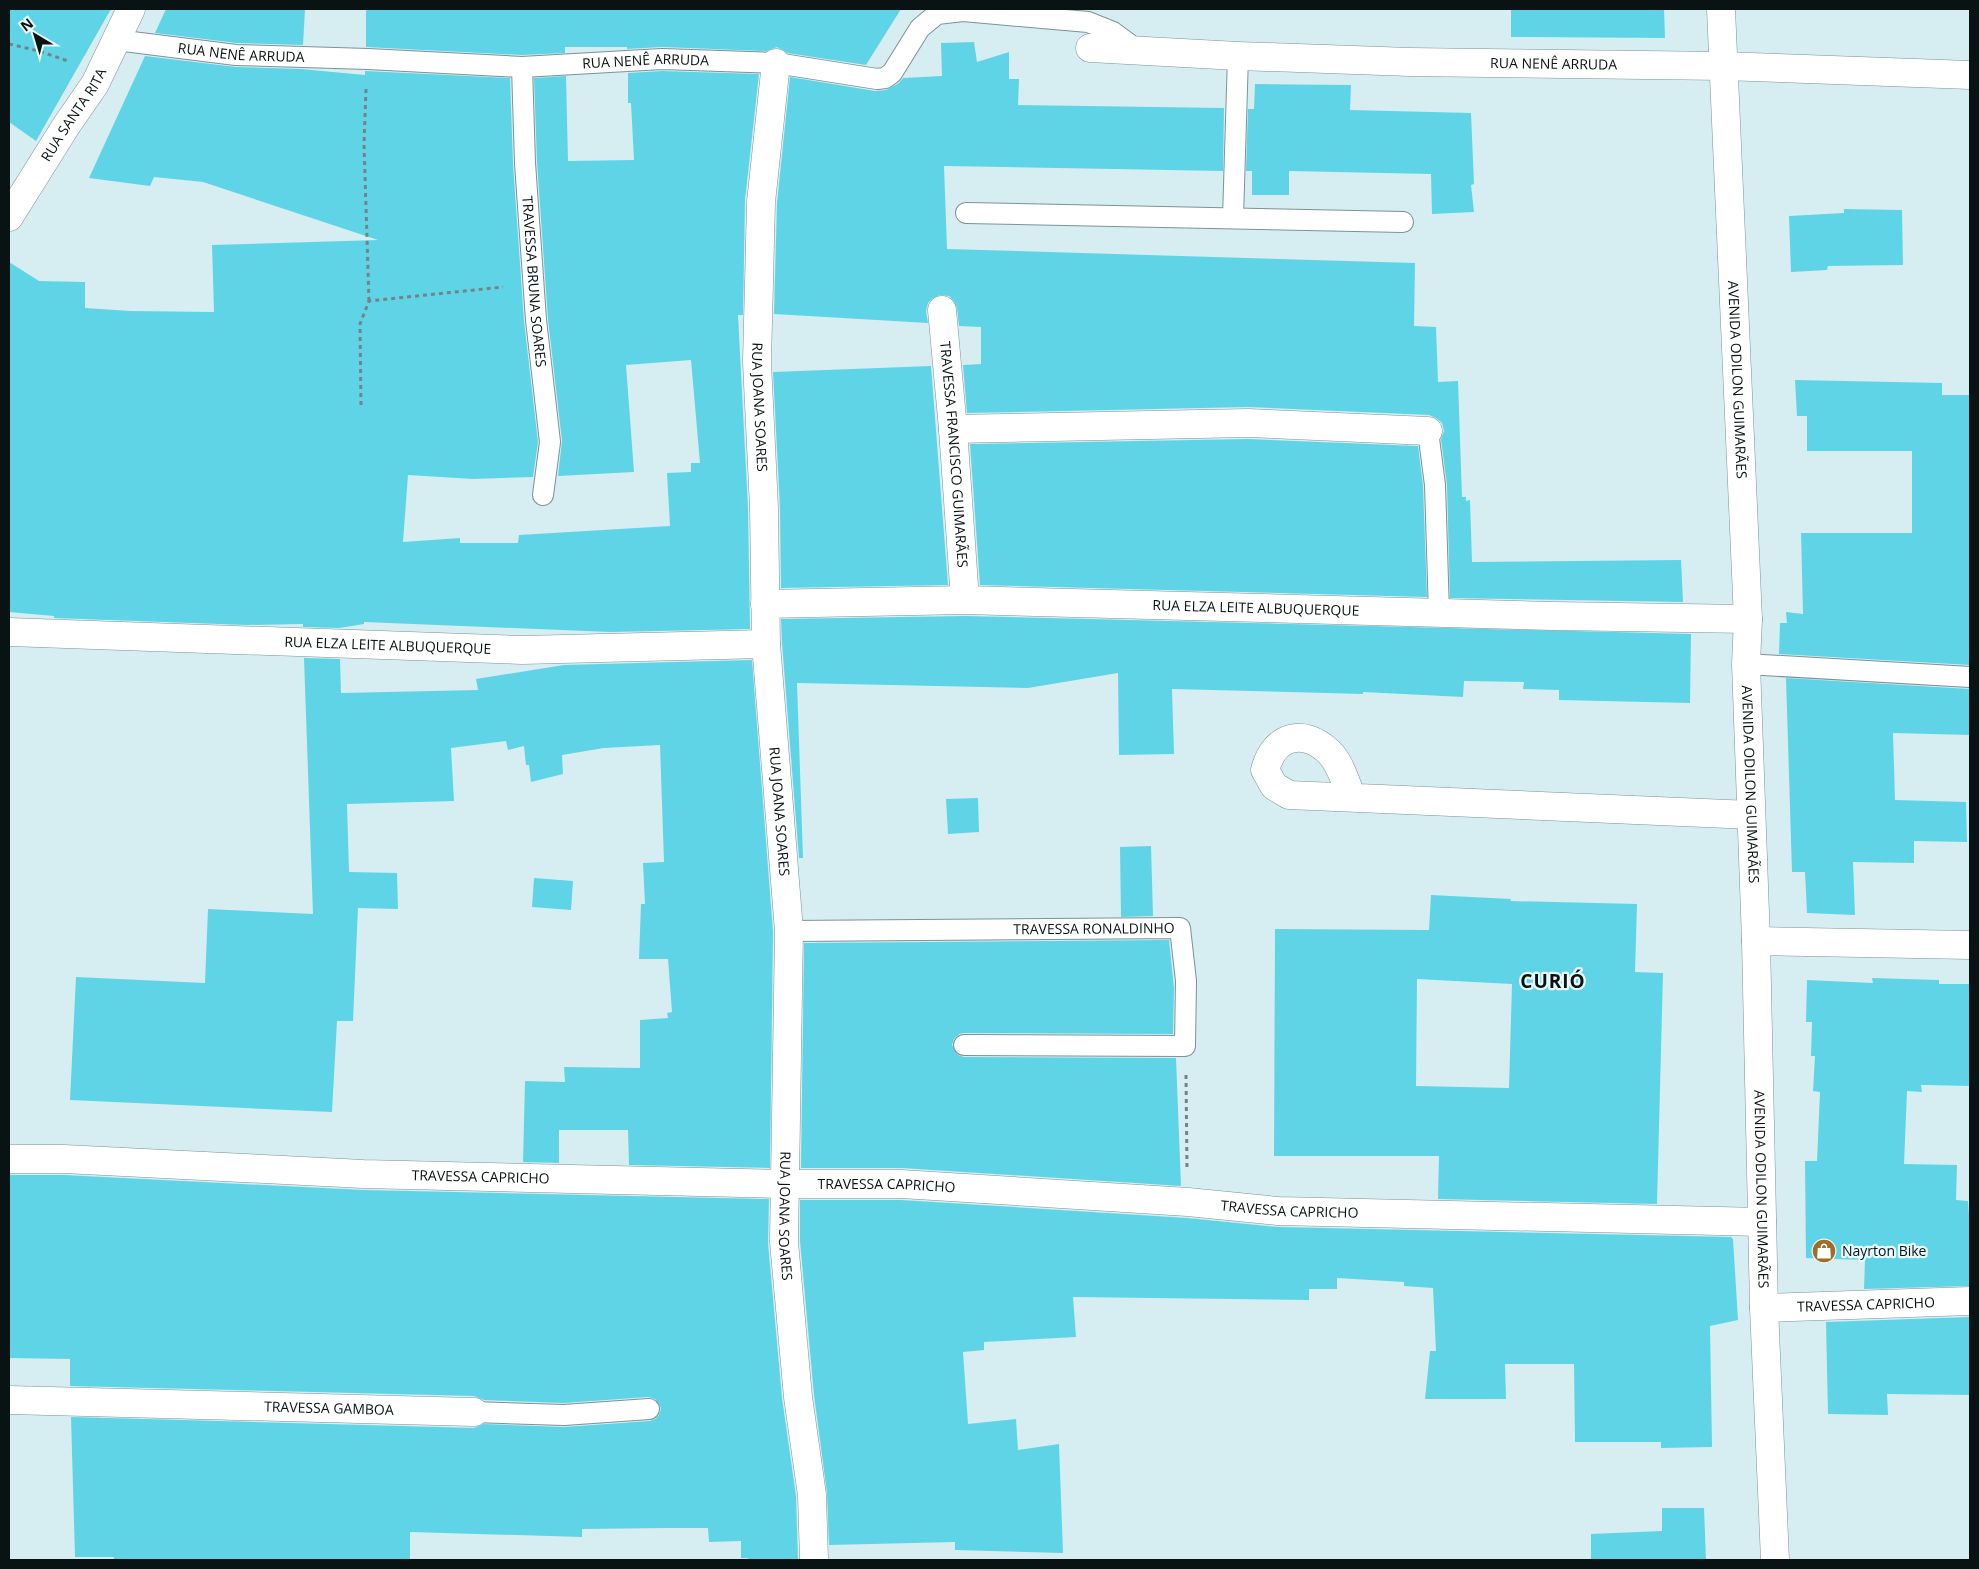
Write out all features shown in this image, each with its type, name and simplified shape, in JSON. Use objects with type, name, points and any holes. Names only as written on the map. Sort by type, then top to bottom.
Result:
[{"type":"street","name":"RUA SANTA RITA","points":[[9,217],[100,73],[131,9]]},
{"type":"street","name":"AVENIDA ODILON GUIMARÃES","points":[[1721,9],[1748,619],[1746,664],[1756,941],[1764,1308],[1775,1560]]},
{"type":"street","name":"RUA NENÊ ARRUDA","points":[[1090,48],[1238,56],[1410,62],[1723,66],[1970,75]]},
{"type":"street","name":"RUA JOANA SOARES","points":[[776,63],[762,202],[757,362],[764,508],[766,644],[789,931],[784,1242],[798,1397],[812,1494],[814,1560]]},
{"type":"street","name":"TRAVESSA FRANCISCO GUIMARÃES","points":[[942,310],[953,429],[965,600]]},
{"type":"street","points":[[953,429],[1248,423],[1428,431]]},
{"type":"street","name":"RUA ELZA LEITE ALBUQUERQUE","points":[[765,604],[965,600],[1438,613],[1748,619]]},
{"type":"street","name":"RUA ELZA LEITE ALBUQUERQUE","points":[[9,632],[522,650],[766,644]]},
{"type":"street","points":[[1352,797],[1751,815]]},
{"type":"street","points":[[1756,941],[1970,945]]},
{"type":"street","name":"TRAVESSA CAPRICHO","points":[[9,1159],[64,1159],[363,1174],[786,1184],[901,1184],[1188,1202],[1278,1211],[1762,1222]]},
{"type":"street","name":"TRAVESSA CAPRICHO","points":[[1764,1308],[1970,1301]]},
{"type":"street","name":"TRAVESSA GAMBOA","points":[[9,1400],[474,1412]]},
{"type":"lane","name":"RUA NENÊ ARRUDA","points":[[116,40],[236,55],[368,59],[522,67],[662,58],[776,63],[876,79],[885,78],[892,74],[920,28],[937,14],[964,11],[1088,22],[1113,32],[1136,49]]},
{"type":"lane","points":[[1233,218],[1238,56]]},
{"type":"lane","name":"TRAVESSA BRUNA SOARES","points":[[522,67],[524,163],[533,284],[550,442],[543,495]]},
{"type":"lane","points":[[966,213],[1402,222]]},
{"type":"lane","points":[[1428,431],[1435,485],[1438,613]]},
{"type":"lane","points":[[1746,664],[1970,677]]},
{"type":"lane","name":"TRAVESSA RONALDINHO","points":[[789,931],[1180,928],[1186,981],[1185,1046]]},
{"type":"lane","points":[[964,1045],[1185,1046]]},
{"type":"lane","name":"TRAVESSA GAMBOA","points":[[474,1412],[564,1415],[649,1409]]},
{"type":"path","points":[[9,44],[39,51],[100,73]]},
{"type":"path","points":[[361,405],[360,324],[369,301],[364,144],[368,59]]},
{"type":"path","points":[[369,301],[533,284]]},
{"type":"path","points":[[1185,1046],[1188,1202]]},
{"type":"building","points":[[9,9],[111,9],[36,141],[9,122]]},
{"type":"building","points":[[166,9],[305,9],[303,45],[237,43],[155,33]]},
{"type":"building","points":[[366,9],[901,9],[866,65],[787,53],[777,47],[767,51],[662,47],[627,49],[627,47],[565,47],[565,53],[522,55],[366,47]]},
{"type":"building","points":[[1511,9],[1664,9],[1665,38],[1511,37]]},
{"type":"building","points":[[974,42],[977,62],[1009,52],[1009,79],[1019,79],[1018,105],[1224,108],[1223,171],[944,166],[947,249],[1415,263],[1414,326],[1436,327],[1438,382],[1458,381],[1462,497],[1466,497],[1466,501],[1470,500],[1472,562],[1681,560],[1683,602],[1450,598],[1447,485],[1441,439],[1444,431],[1442,423],[1429,415],[1248,407],[967,413],[963,365],[981,364],[981,327],[959,326],[957,308],[949,296],[940,295],[928,303],[926,311],[928,323],[774,314],[777,203],[790,77],[875,91],[886,90],[899,83],[903,78],[942,76],[941,43]]},
{"type":"building","points":[[145,56],[236,67],[301,69],[365,75],[365,71],[510,78],[513,164],[524,321],[538,442],[533,477],[473,479],[408,475],[403,542],[460,538],[460,543],[518,543],[519,535],[670,526],[667,473],[691,472],[691,463],[700,463],[691,360],[626,365],[634,472],[558,476],[562,441],[548,319],[537,162],[534,78],[566,76],[568,161],[634,160],[631,103],[628,103],[628,73],[662,71],[759,74],[745,200],[743,315],[738,315],[748,508],[750,629],[610,632],[364,622],[364,624],[339,628],[303,627],[303,624],[247,625],[54,618],[54,616],[9,612],[9,262],[39,281],[85,282],[85,308],[130,311],[214,312],[212,245],[378,240],[203,182],[154,177],[150,186],[89,178]]},
{"type":"building","points":[[1255,84],[1351,85],[1350,110],[1471,113],[1474,184],[1471,185],[1474,212],[1432,214],[1431,174],[1289,171],[1289,195],[1252,195],[1252,171],[1246,171],[1248,109],[1254,109]]},
{"type":"building","points":[[1844,209],[1902,210],[1903,265],[1828,266],[1827,270],[1791,272],[1789,216],[1844,213]]},
{"type":"building","points":[[931,366],[948,585],[781,588],[780,507],[773,372]]},
{"type":"building","points":[[1795,380],[1942,383],[1942,395],[1970,395],[1970,665],[1779,654],[1780,623],[1787,623],[1786,612],[1803,614],[1801,533],[1912,533],[1912,451],[1807,451],[1807,416],[1797,416]]},
{"type":"building","points":[[1248,439],[1418,446],[1423,486],[1427,597],[980,585],[970,444]]},
{"type":"building","points":[[965,616],[1691,634],[1690,703],[1559,700],[1559,690],[1523,689],[1524,682],[1464,681],[1463,697],[1363,692],[1363,694],[1172,689],[1174,754],[1119,755],[1118,673],[1028,688],[797,683],[803,858],[799,858],[781,619]]},
{"type":"building","points":[[304,658],[340,659],[341,693],[478,690],[476,679],[564,665],[752,660],[773,932],[770,1168],[629,1165],[628,1130],[559,1130],[559,1163],[523,1162],[525,1081],[565,1082],[564,1067],[640,1068],[640,1020],[668,1018],[667,1013],[672,1012],[668,959],[639,959],[641,904],[645,904],[643,863],[664,862],[660,745],[604,748],[562,755],[563,774],[531,782],[529,765],[526,765],[524,746],[508,750],[506,741],[451,748],[454,801],[347,804],[349,872],[397,873],[398,909],[358,908],[353,1021],[337,1021],[332,1112],[70,1100],[76,977],[205,983],[208,909],[313,914]]},
{"type":"building","points":[[1786,678],[1970,689],[1970,735],[1893,733],[1895,800],[1966,802],[1967,842],[1914,841],[1914,863],[1853,862],[1855,915],[1807,913],[1805,872],[1792,872]]},
{"type":"building","points":[[978,798],[979,832],[948,834],[946,799]]},
{"type":"building","points":[[1151,846],[1153,916],[1121,917],[1120,847]]},
{"type":"building","points":[[534,878],[573,881],[571,910],[532,907]]},
{"type":"building","points":[[1431,895],[1511,899],[1510,901],[1637,904],[1635,972],[1663,973],[1657,1204],[1438,1199],[1439,1156],[1274,1156],[1275,929],[1429,930]],"holes":[[[1417,979],[1512,984],[1509,1088],[1416,1086]]]},
{"type":"building","points":[[1169,940],[1174,988],[1173,1034],[964,1033],[959,1034],[954,1039],[952,1045],[958,1055],[964,1057],[1176,1058],[1181,1186],[902,1168],[801,1168],[804,943]]},
{"type":"building","points":[[1872,978],[1939,980],[1939,984],[1970,984],[1970,1086],[1921,1085],[1922,1092],[1907,1091],[1904,1164],[1957,1165],[1956,1200],[1968,1201],[1970,1215],[1970,1286],[1864,1289],[1865,1260],[1806,1258],[1805,1161],[1817,1161],[1820,1092],[1813,1091],[1815,1056],[1811,1056],[1812,1022],[1806,1022],[1807,980],[1873,983]]},
{"type":"building","points":[[9,1175],[64,1175],[363,1190],[769,1199],[768,1243],[782,1398],[796,1496],[798,1560],[748,1560],[748,1558],[741,1558],[741,1541],[709,1542],[708,1528],[582,1529],[582,1537],[410,1532],[410,1560],[114,1560],[114,1557],[75,1557],[71,1417],[474,1428],[483,1424],[564,1427],[650,1421],[659,1415],[661,1408],[655,1399],[648,1397],[564,1403],[484,1400],[474,1396],[70,1386],[70,1359],[9,1358]]},
{"type":"building","points":[[800,1200],[901,1200],[1187,1218],[1278,1227],[1731,1237],[1733,1239],[1738,1320],[1710,1326],[1712,1447],[1661,1448],[1661,1442],[1575,1442],[1574,1364],[1505,1364],[1506,1399],[1425,1399],[1430,1351],[1436,1351],[1433,1288],[1404,1286],[1404,1282],[1337,1278],[1337,1289],[1309,1289],[1309,1300],[1073,1297],[1076,1337],[984,1342],[984,1350],[963,1352],[968,1424],[1016,1419],[1018,1450],[1059,1444],[1063,1553],[955,1550],[955,1542],[829,1545],[827,1493],[814,1395],[800,1241]]},
{"type":"building","points":[[1970,1317],[1970,1395],[1887,1394],[1888,1415],[1828,1414],[1826,1322]]},
{"type":"building","points":[[1662,1508],[1704,1508],[1706,1560],[1591,1560],[1591,1534],[1662,1531]]},
{"type":"place","name":"Nayrton Bike","points":[[1824,1251]]},
{"type":"district","name":"CURIÓ","points":[[1553,981]]}]
